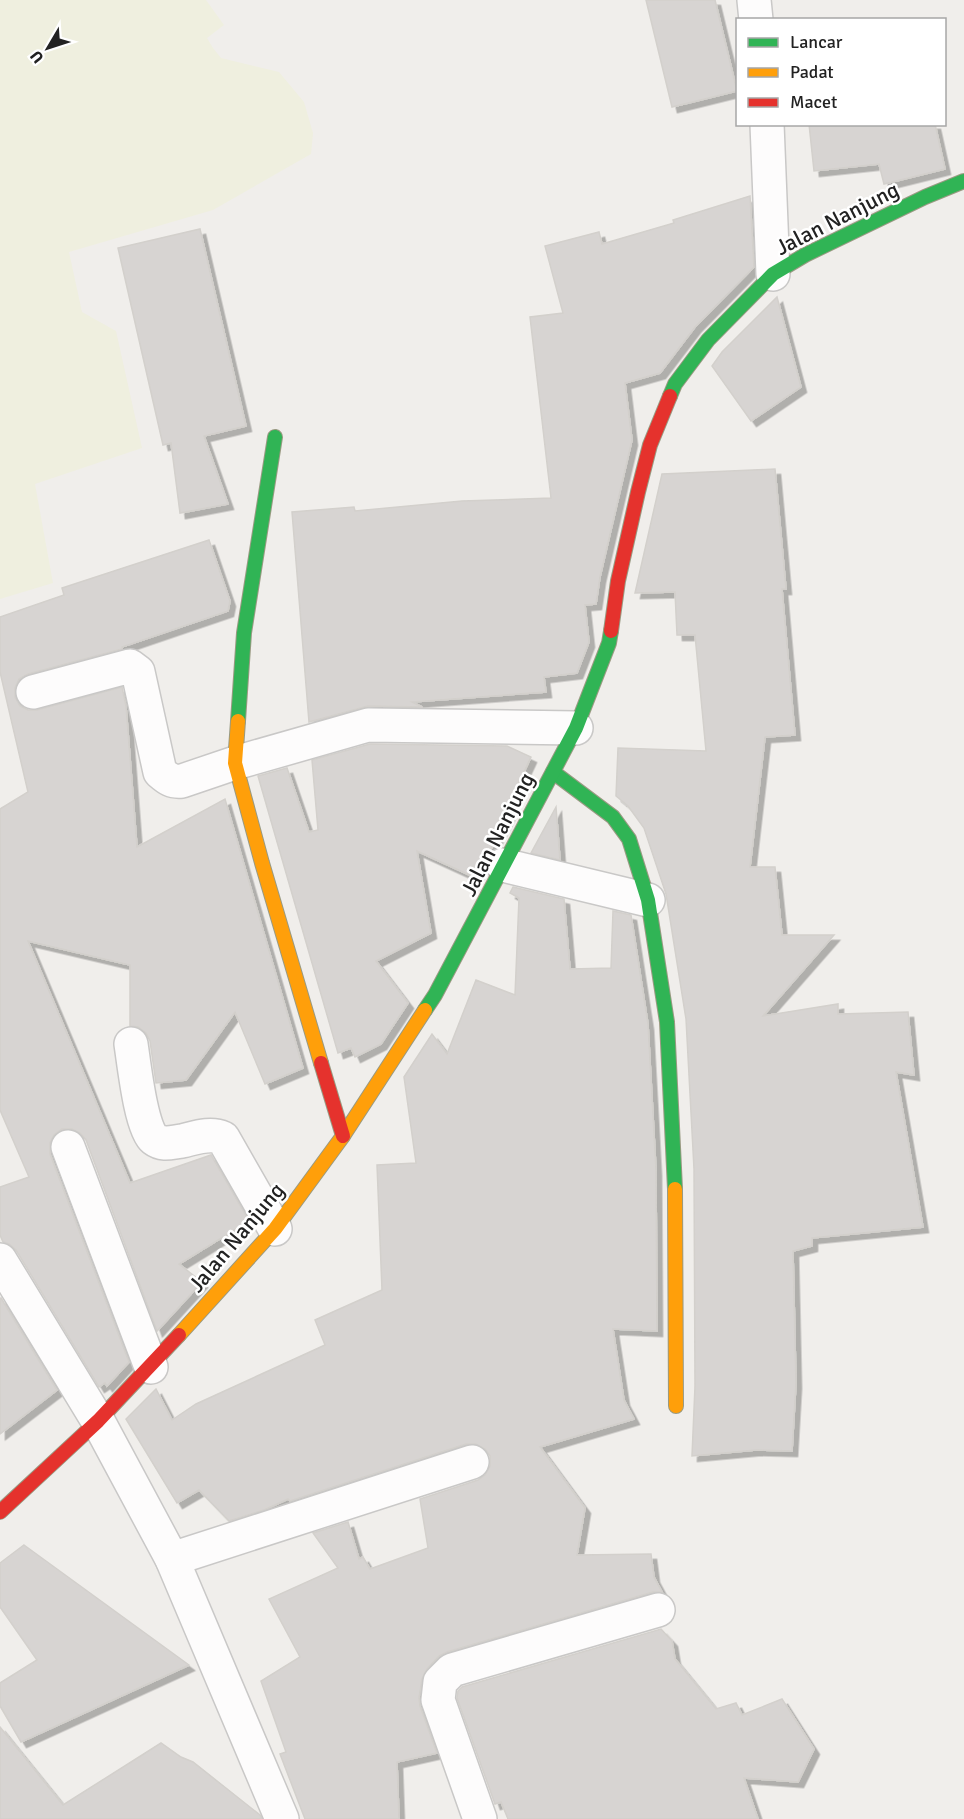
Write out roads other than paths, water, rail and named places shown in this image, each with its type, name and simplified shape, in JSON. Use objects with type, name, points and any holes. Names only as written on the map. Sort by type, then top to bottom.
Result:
[{"type":"main road","name":"Jalan Nanjung","points":[[0,1512],[98,1421],[151,1367],[275,1229],[343,1136],[435,995],[576,728],[609,643],[618,581],[638,492],[650,445],[675,384],[708,340],[773,274],[805,255],[905,206],[964,181]]},
{"type":"main road","points":[[275,437],[244,633],[235,764],[343,1136]]},
{"type":"main road","points":[[553,772],[613,817],[629,839],[648,900],[667,1022],[673,1135],[676,1406]]},
{"type":"street","points":[[754,0],[756,18]]},
{"type":"street","points":[[767,126],[773,274]]},
{"type":"street","points":[[33,692],[130,666],[138,672],[160,772],[168,780],[182,781],[368,725],[576,728]]},
{"type":"street","points":[[503,865],[648,900]]},
{"type":"street","points":[[131,1044],[139,1097],[149,1134],[155,1140],[163,1143],[217,1135],[223,1138],[275,1229]]},
{"type":"street","points":[[68,1147],[151,1367]]},
{"type":"street","points":[[0,1260],[98,1421],[172,1559],[282,1819]]},
{"type":"street","points":[[172,1559],[472,1462]]},
{"type":"street","points":[[480,1819],[438,1700],[440,1682],[452,1670],[658,1610]]}]
